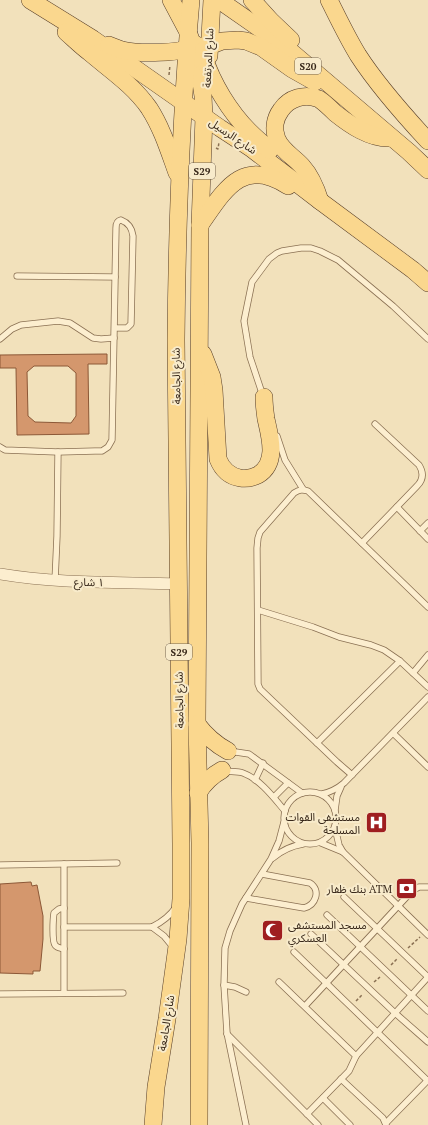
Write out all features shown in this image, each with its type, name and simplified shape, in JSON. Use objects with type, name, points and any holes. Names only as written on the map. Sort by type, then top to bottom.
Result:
[{"type":"main road","points":[[171,0],[197,48],[204,117]]},
{"type":"main road","name":"شارع المرتفعة","points":[[192,0],[197,48],[208,70],[204,117]]},
{"type":"main road","name":"شارع المرتفعة","points":[[184,102],[197,48],[212,0]]},
{"type":"main road","name":"S20","points":[[219,0],[282,44],[428,170]]},
{"type":"main road","points":[[252,0],[270,21],[365,105],[379,120],[392,138]]},
{"type":"main road","points":[[329,0],[348,37],[372,75],[400,111],[428,142]]},
{"type":"main road","points":[[35,3],[88,51],[125,81],[142,99],[152,113],[160,129],[179,178]]},
{"type":"main road","name":"شارع الرسيل","points":[[35,3],[93,39],[252,149],[413,270],[428,283]]},
{"type":"main road","points":[[93,39],[122,50],[136,52],[197,48],[230,40],[246,41],[254,43],[268,51],[302,76],[323,86],[333,88]]},
{"type":"main road","points":[[208,70],[224,99],[249,132],[294,172],[304,189]]},
{"type":"main road","points":[[320,201],[315,187],[307,173],[296,160],[284,150],[277,139],[275,132],[276,119],[278,113],[287,103],[299,97],[306,96],[318,99],[343,119],[364,132],[380,138],[392,138]]},
{"type":"main road","name":"S29","points":[[179,178],[184,102]]},
{"type":"main road","name":"S29","points":[[200,225],[204,117]]},
{"type":"main road","points":[[200,225],[222,193],[233,183],[246,176],[260,174],[273,178],[286,185],[328,214],[353,226]]},
{"type":"main road","name":"شارع الجامعة","points":[[153,1125],[156,1087],[176,955],[181,899],[176,332],[176,263],[179,178]]},
{"type":"main road","name":"شارع الجامعة","points":[[199,1125],[200,843],[198,793],[210,770],[211,749],[198,724],[200,225]]},
{"type":"main road","points":[[199,344],[209,368],[214,390],[218,459],[223,469],[232,476],[243,479],[254,477],[264,470],[270,461],[270,443],[265,414],[264,397]]},
{"type":"main road","points":[[198,724],[202,731],[211,740],[221,747],[211,749]]},
{"type":"main road","points":[[198,793],[206,782],[216,773],[210,770]]},
{"type":"street","name":"١ شارع","points":[[0,574],[55,581],[178,584]]},
{"type":"lane","points":[[0,448],[5,450],[58,452],[102,451],[108,447],[112,440],[116,223],[121,220],[131,227],[133,236],[131,324],[127,328],[115,328]]},
{"type":"lane","points":[[273,425],[250,357],[244,321],[252,282],[269,259],[278,253],[300,248],[311,248],[338,260],[370,286],[428,339]]},
{"type":"lane","points":[[16,276],[115,277]]},
{"type":"lane","points":[[0,340],[12,329],[21,325],[58,321],[70,323],[92,338],[114,338]]},
{"type":"lane","points":[[362,543],[420,484],[422,478],[422,471],[419,465],[375,424]]},
{"type":"lane","points":[[276,432],[285,460],[303,490]]},
{"type":"lane","points":[[55,581],[58,452]]},
{"type":"lane","points":[[352,775],[260,689],[258,684],[257,548],[260,532],[294,493],[298,490],[308,491],[428,607]]},
{"type":"lane","points":[[397,507],[428,539]]},
{"type":"lane","points":[[420,531],[428,523]]},
{"type":"lane","points":[[258,610],[313,627],[339,637],[379,647],[400,661],[428,687]]},
{"type":"lane","points":[[413,673],[428,655]]},
{"type":"lane","points":[[317,743],[400,661]]},
{"type":"lane","points":[[423,683],[428,678]]},
{"type":"lane","points":[[335,810],[337,796],[344,784],[394,734],[428,697]]},
{"type":"lane","points":[[394,734],[428,767]]},
{"type":"lane","points":[[211,749],[249,754],[302,793]]},
{"type":"lane","points":[[255,780],[263,763]]},
{"type":"lane","points":[[210,770],[243,773],[270,792],[285,811]]},
{"type":"lane","points":[[274,797],[288,783]]},
{"type":"lane","points":[[322,794],[334,791],[344,784]]},
{"type":"lane","points":[[246,1125],[226,1034],[224,958],[227,939],[233,922],[246,898],[271,859],[279,841],[285,811],[290,802],[297,795],[313,792],[322,794],[329,799],[337,816],[335,828],[339,844],[343,852],[428,935]]},
{"type":"lane","points":[[284,822],[292,837],[303,843],[321,843],[343,852]]},
{"type":"lane","points":[[321,843],[335,828]]},
{"type":"lane","points":[[271,859],[289,847],[303,843]]},
{"type":"lane","points":[[0,865],[117,863]]},
{"type":"lane","points":[[64,864],[64,992]]},
{"type":"lane","points":[[246,898],[304,908],[314,902],[316,891],[310,883],[262,874]]},
{"type":"lane","points":[[305,1006],[412,890],[419,887],[428,887]]},
{"type":"lane","points":[[307,1114],[352,1068],[356,1056],[428,977],[344,897]]},
{"type":"lane","points":[[64,927],[152,927],[169,916],[174,911],[181,899]]},
{"type":"lane","points":[[64,908],[59,909],[54,913],[54,942],[58,948],[64,949]]},
{"type":"lane","points":[[327,916],[428,1011]]},
{"type":"lane","points":[[152,927],[164,936],[173,948],[176,955]]},
{"type":"lane","points":[[311,934],[428,1042]]},
{"type":"lane","points":[[294,952],[428,1081],[386,1124],[383,1118],[341,1079]]},
{"type":"lane","points":[[279,982],[356,1056]]},
{"type":"lane","points":[[224,985],[235,987],[246,992]]},
{"type":"lane","points":[[0,994],[64,992],[123,993]]},
{"type":"lane","points":[[226,1034],[318,1125]]},
{"type":"lane","points":[[323,1098],[350,1125]]},
{"type":"building","points":[[107,354],[107,364],[88,364],[89,434],[17,435],[16,368],[0,368],[0,355]],"holes":[[[34,366],[68,366],[76,373],[76,416],[71,423],[35,422],[28,416],[27,372]]]},
{"type":"building","points":[[31,882],[32,886],[37,885],[43,916],[43,939],[40,971],[33,971],[33,974],[0,973],[0,884]]},
{"type":"place","name":"مستشفى القوات المسلحة","points":[[376,823]]},
{"type":"place","name":"بنك ظفار ATM","points":[[407,889]]},
{"type":"place","name":"مسجد المستشفى العسكري","points":[[273,931]]}]
